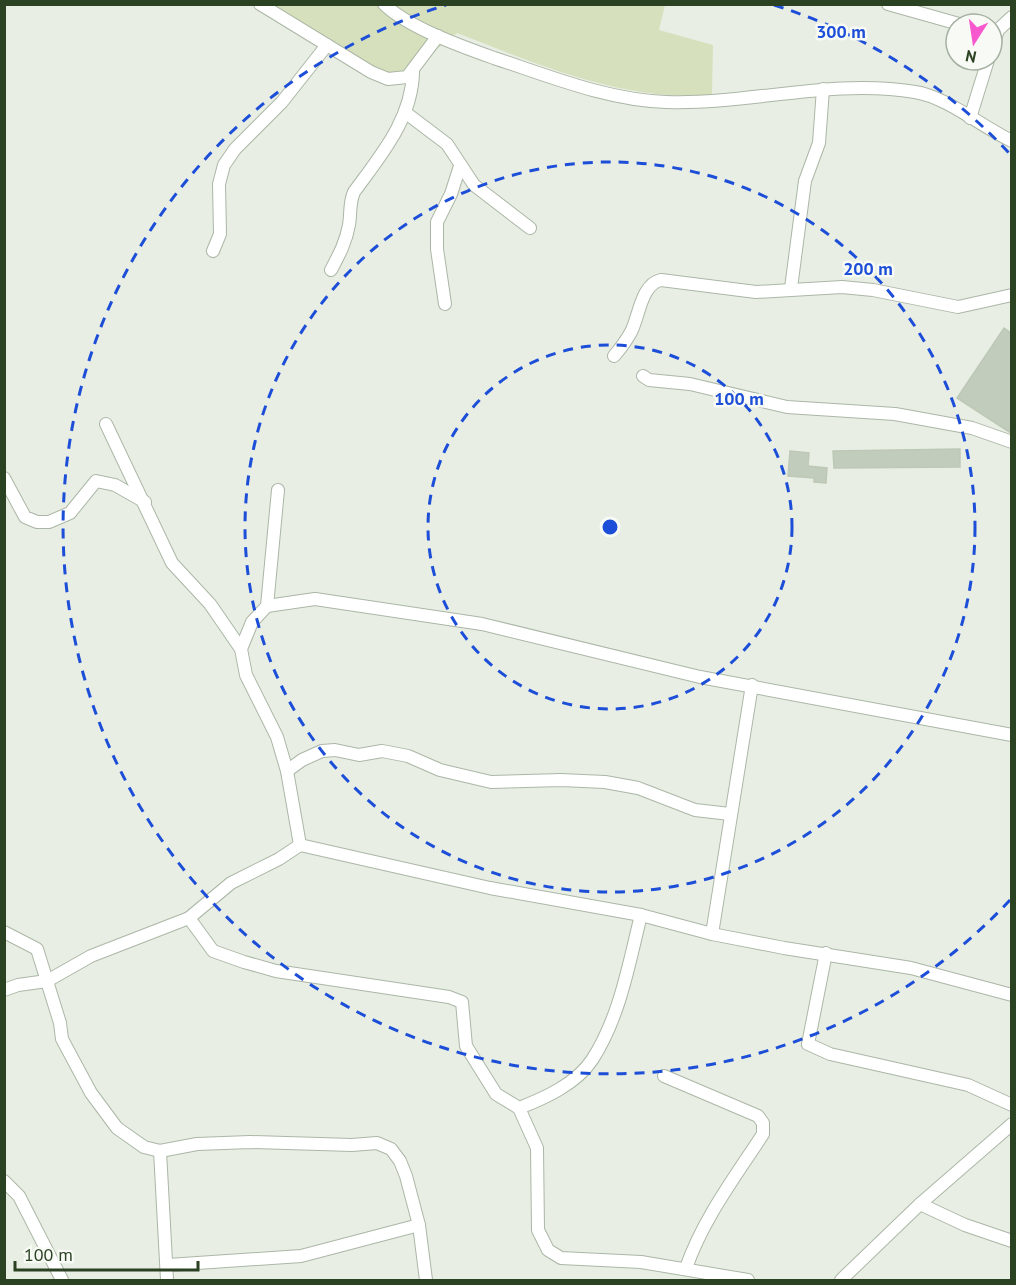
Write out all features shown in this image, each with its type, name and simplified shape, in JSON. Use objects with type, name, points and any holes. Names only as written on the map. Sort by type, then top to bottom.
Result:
[{"type":"street","points":[[260,4],[371,72],[388,79],[407,77],[413,72],[438,36]]},
{"type":"street","points":[[384,4],[438,36],[571,84],[623,97],[664,102],[741,100],[823,89],[884,88],[917,92],[932,97],[1011,141]]},
{"type":"street","points":[[888,4],[944,20]]},
{"type":"street","points":[[213,251],[220,234],[219,184],[224,165],[235,149],[259,128],[282,102],[327,45]]},
{"type":"street","points":[[331,270],[345,244],[350,222],[350,202],[354,192],[406,113],[412,92],[413,72]]},
{"type":"street","points":[[970,118],[984,72]]},
{"type":"street","points":[[791,288],[805,181],[819,143],[823,89]]},
{"type":"street","points":[[406,113],[447,144],[474,184],[530,228]]},
{"type":"street","points":[[445,304],[437,249],[437,222],[451,194],[460,166]]},
{"type":"street","points":[[614,356],[632,331],[648,289],[654,281],[680,281],[756,292],[791,288],[842,287],[873,290],[958,307],[1011,295]]},
{"type":"street","points":[[643,376],[649,380],[690,384],[788,407],[895,414],[972,428],[1011,442]]},
{"type":"street","points":[[106,424],[172,563],[210,604],[241,649],[246,675],[277,736],[287,771],[300,845]]},
{"type":"street","points":[[4,478],[25,517],[37,522],[49,522],[70,513],[96,481],[115,485],[144,502]]},
{"type":"street","points":[[241,649],[252,622],[267,606],[278,490]]},
{"type":"street","points":[[267,606],[315,599],[365,609],[482,624],[700,677],[1011,735]]},
{"type":"street","points":[[712,934],[752,685]]},
{"type":"street","points":[[287,771],[302,760],[322,751],[336,750],[359,755],[382,751],[408,756],[440,770],[491,782],[561,780],[605,782],[638,788],[695,810],[730,814]]},
{"type":"street","points":[[4,990],[18,985],[47,981],[91,956],[189,918],[231,883],[279,859],[300,845],[490,888],[640,915],[712,934],[911,968],[1011,994]]},
{"type":"street","points":[[519,1108],[549,1096],[592,1061],[619,1002],[640,915]]},
{"type":"street","points":[[189,918],[213,951],[244,962],[276,971],[456,998],[462,1002],[466,1046],[496,1094],[519,1108],[537,1148],[538,1230],[548,1250],[561,1258],[641,1262],[686,1268],[748,1281]]},
{"type":"street","points":[[4,932],[37,949],[60,1023],[62,1039],[91,1093],[117,1128],[144,1147],[160,1151],[197,1144],[376,1143],[391,1149],[400,1161],[419,1226],[426,1281]]},
{"type":"street","points":[[826,953],[808,1044],[830,1054],[968,1084],[1011,1106]]},
{"type":"street","points":[[664,1076],[758,1116],[763,1123],[763,1134],[694,1244],[686,1268]]},
{"type":"street","points":[[843,1280],[920,1204],[1011,1124]]},
{"type":"street","points":[[160,1151],[168,1265],[167,1281]]},
{"type":"street","points":[[4,1181],[19,1196],[62,1281]]},
{"type":"street","points":[[920,1204],[965,1226],[1011,1241]]},
{"type":"street","points":[[168,1265],[301,1256],[419,1226]]},
{"type":"green space","points":[[267,5],[665,5],[659,30],[713,45],[712,95],[656,94],[605,85],[555,70],[457,33],[397,81]]},
{"type":"building","points":[[1004,328],[1011,333],[1011,433],[957,398]]},
{"type":"building","points":[[960,449],[960,467],[834,468],[833,451]]},
{"type":"building","points":[[790,451],[809,453],[808,466],[827,468],[826,483],[814,482],[814,478],[788,476]]}]
